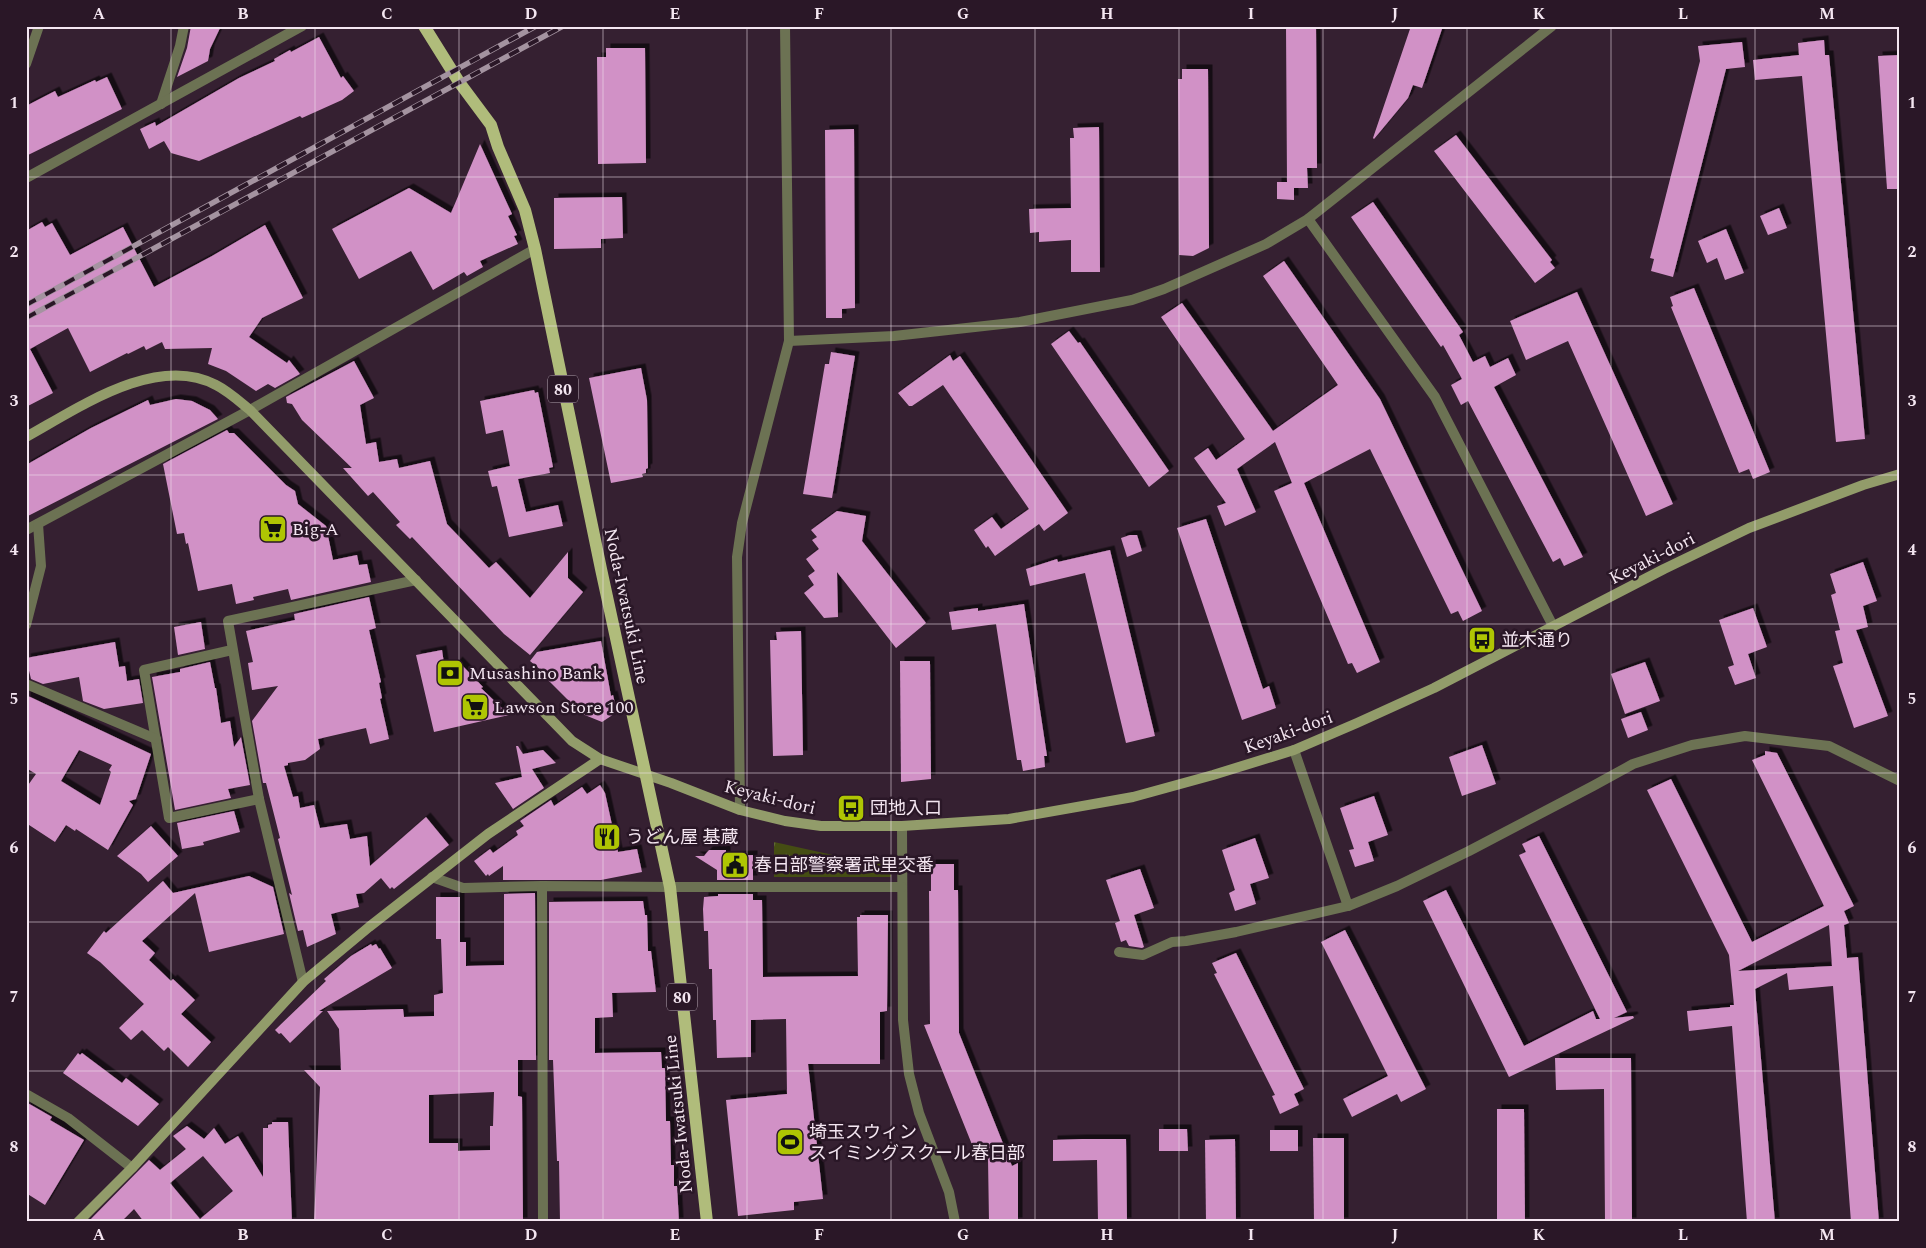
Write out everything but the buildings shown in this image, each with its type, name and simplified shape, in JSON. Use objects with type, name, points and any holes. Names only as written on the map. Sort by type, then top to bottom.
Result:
[{"type":"main road","name":"Noda-Iwatsuki Line","points":[[424,26],[459,82],[491,125],[498,147],[525,210],[535,249],[595,541],[670,888],[707,1222]]},
{"type":"street","points":[[26,64],[39,26]]},
{"type":"street","points":[[162,104],[180,46],[184,26]]},
{"type":"street","points":[[26,178],[302,26]]},
{"type":"street","points":[[740,810],[737,557],[742,523],[789,341],[785,26]]},
{"type":"street","points":[[789,341],[894,336],[1020,322],[1132,300],[1164,289],[1259,248],[1308,219],[1552,26]]},
{"type":"street","points":[[1308,219],[1435,397],[1553,626]]},
{"type":"street","points":[[26,530],[250,410],[535,249]]},
{"type":"street","name":"Keyaki-dori","points":[[26,437],[109,392],[133,382],[159,376],[202,379],[215,384],[250,410],[572,741],[600,759],[646,774],[740,810],[785,821],[821,826],[902,826],[1009,819],[1126,798],[1213,775],[1294,750],[1434,688],[1749,528],[1863,485],[1900,474]]},
{"type":"street","points":[[26,625],[41,566],[38,524]]},
{"type":"street","points":[[303,982],[259,799],[228,621],[416,580]]},
{"type":"street","points":[[232,650],[144,670],[170,818],[259,799]]},
{"type":"street","points":[[26,684],[156,739]]},
{"type":"street","points":[[1119,952],[1143,955],[1172,942],[1236,932],[1348,906],[1397,886],[1469,851],[1633,764],[1692,745],[1746,736],[1828,746],[1900,781]]},
{"type":"street","points":[[1294,750],[1348,906]]},
{"type":"street","points":[[78,1222],[132,1168],[303,982],[488,834],[600,759]]},
{"type":"street","points":[[902,826],[903,1020],[909,1074],[920,1113],[949,1192],[954,1222]]},
{"type":"street","points":[[432,877],[463,888],[542,886],[670,888],[902,886]]},
{"type":"street","points":[[542,886],[543,1222]]},
{"type":"street","points":[[26,1094],[68,1118],[132,1168]]},
{"type":"green space","points":[[774,842],[842,857],[891,859],[891,877],[774,877]]},
{"type":"railway","points":[[26,305],[536,26]]},
{"type":"railway","points":[[26,318],[563,26]]},
{"type":"place","name":"Big-A","points":[[273,529]]},
{"type":"place","name":"並木通り","points":[[1482,640]]},
{"type":"place","name":"Musashino Bank","points":[[450,673]]},
{"type":"place","name":"Lawson Store 100","points":[[475,707]]},
{"type":"place","name":"団地入口","points":[[851,808]]},
{"type":"place","name":"うどん屋 基蔵","points":[[607,837]]},
{"type":"place","name":"春日部警察署武里交番","points":[[735,865]]},
{"type":"place","name":"埼玉スウィン スイミングスクール春日部","points":[[790,1142]]}]
